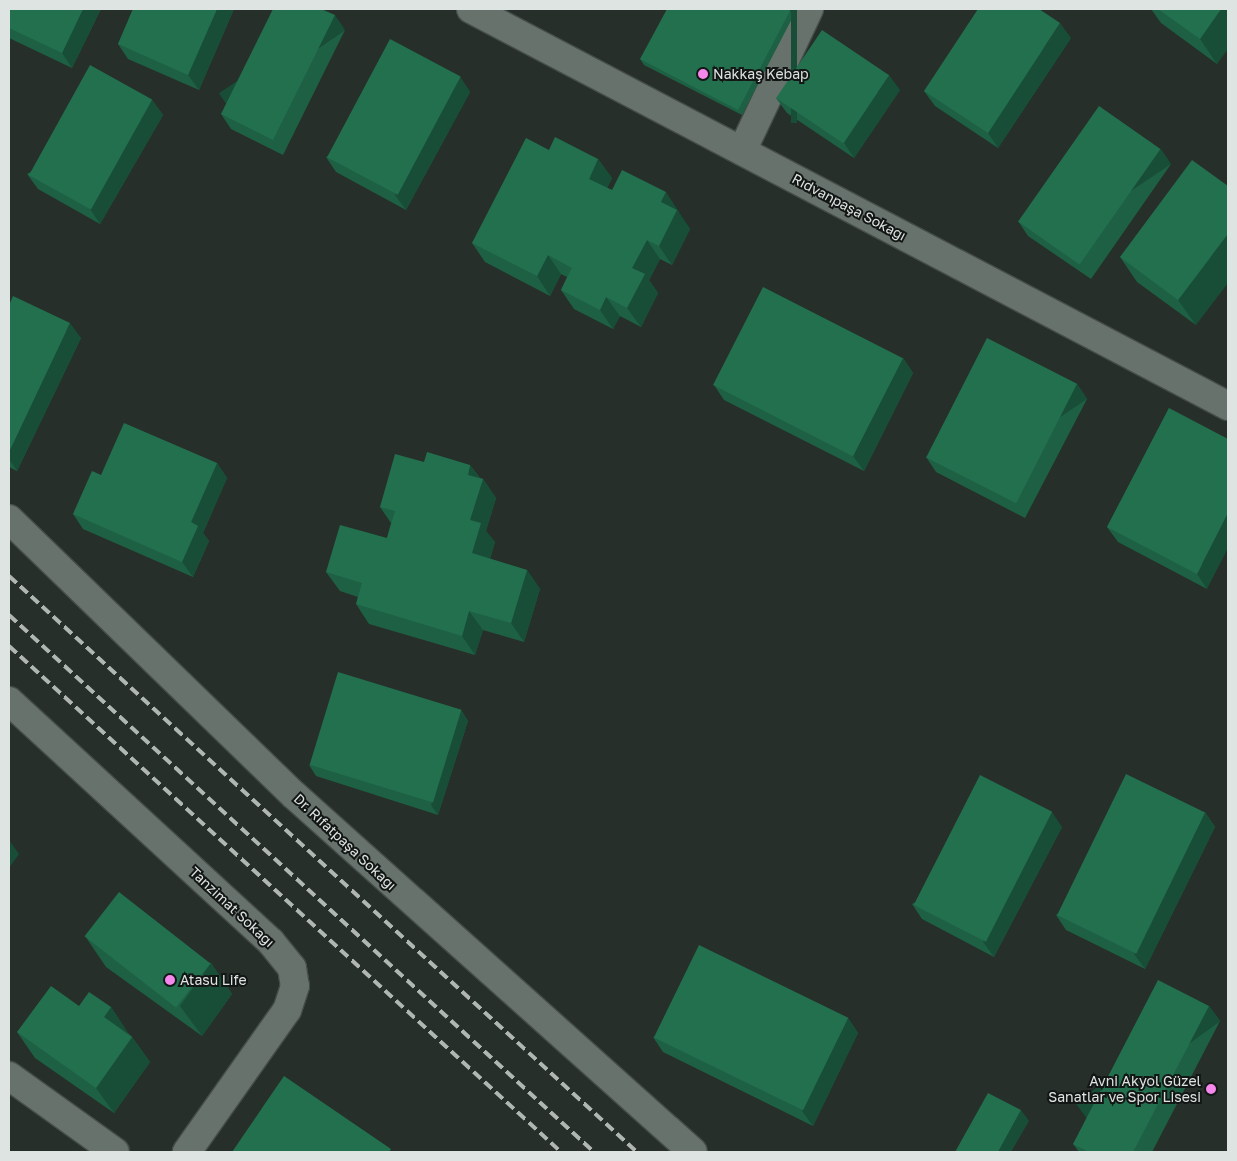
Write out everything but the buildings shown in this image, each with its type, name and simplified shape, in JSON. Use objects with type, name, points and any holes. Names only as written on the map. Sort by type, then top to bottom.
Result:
[{"type":"street","name":"Rıdvanpaşa Sokağı","points":[[471,9],[1228,406]]},
{"type":"street","points":[[742,151],[809,9]]},
{"type":"street","name":"Dr. Rıfatpaşa Sokağı","points":[[9,519],[294,795],[693,1152]]},
{"type":"street","name":"Tanzimat Sokağı","points":[[9,701],[272,942],[292,968],[295,986],[287,1010],[187,1152]]},
{"type":"street","points":[[9,1076],[115,1152]]},
{"type":"railway","points":[[9,576],[637,1152]]},
{"type":"railway","points":[[9,615],[594,1152]]},
{"type":"railway","points":[[9,646],[561,1152]]},
{"type":"place","name":"Nakkaş Kebap","points":[[703,74]]},
{"type":"place","name":"Atasu Life","points":[[170,980]]},
{"type":"place","name":"Avni Akyol Güzel Sanatlar ve Spor Lisesi","points":[[1211,1089]]}]
